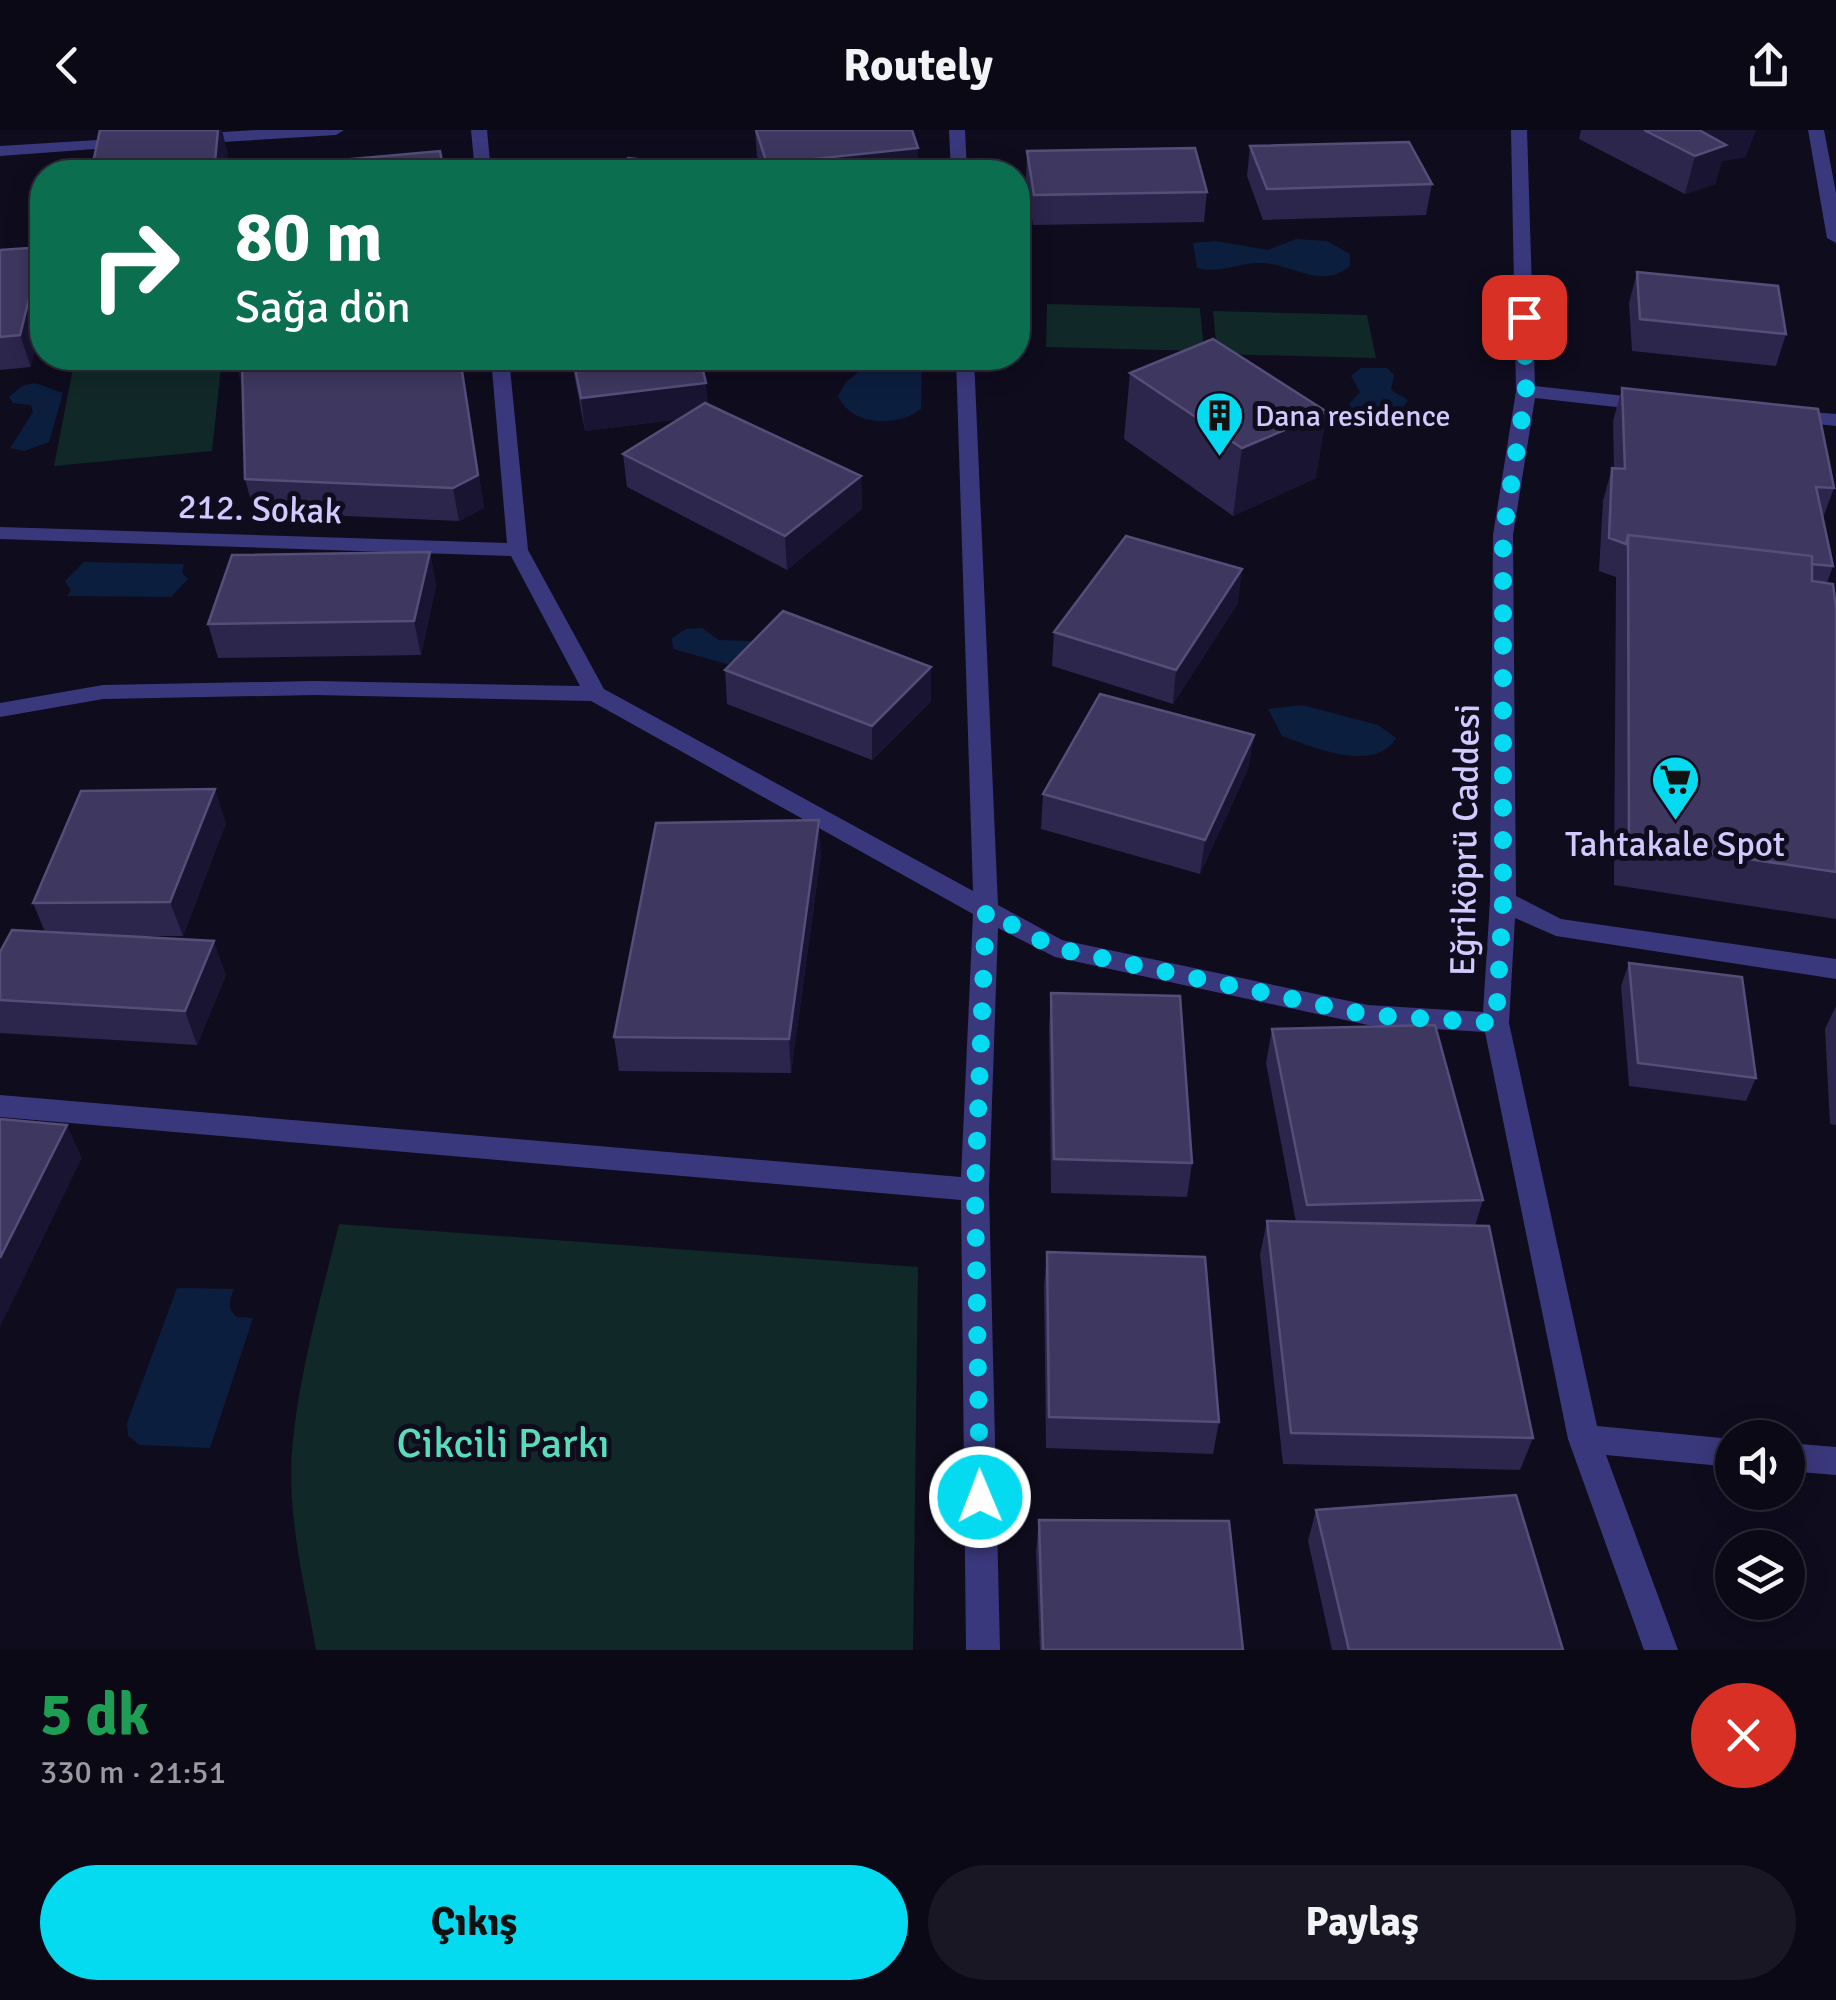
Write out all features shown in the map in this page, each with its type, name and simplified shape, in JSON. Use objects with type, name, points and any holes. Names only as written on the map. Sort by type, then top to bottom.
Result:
[{"type":"street","points":[[7,130],[2,151],[141,142]]},
{"type":"street","points":[[180,140],[336,130]]},
{"type":"street","points":[[479,130],[482,160]]},
{"type":"street","points":[[958,130],[959,160]]},
{"type":"street","name":"Eğriköprü Caddesi","points":[[1520,130],[1526,392],[1503,535],[1503,901],[1496,1023],[1584,1439],[1661,1650]]},
{"type":"street","points":[[1816,130],[1836,238]]},
{"type":"street","points":[[501,370],[518,550],[595,694]]},
{"type":"street","points":[[965,370],[986,911],[975,1190],[983,1650]]},
{"type":"street","points":[[1526,392],[1668,407]]},
{"type":"street","points":[[1762,414],[1836,420]]},
{"type":"street","name":"212. Sokak","points":[[0,532],[518,550]]},
{"type":"street","points":[[0,710],[103,692],[314,688],[595,694],[1055,948],[1368,1015],[1496,1023]]},
{"type":"street","points":[[1503,901],[1556,927],[1836,969]]},
{"type":"street","points":[[0,1106],[975,1190]]},
{"type":"street","points":[[1584,1439],[1715,1451]]},
{"type":"street","points":[[1805,1458],[1836,1461]]},
{"type":"green space","points":[[1047,304],[1200,308],[1204,351],[1046,347]]},
{"type":"green space","points":[[1213,311],[1367,315],[1376,358],[1217,354]]},
{"type":"green space","points":[[73,370],[221,370],[212,451],[54,466]]},
{"type":"green space","name":"Cikcili Parkı","points":[[339,1224],[918,1267],[913,1650],[316,1650],[294,1526],[292,1451],[305,1365]]},
{"type":"water","points":[[1296,239],[1327,241],[1350,254],[1350,266],[1328,276],[1259,263],[1214,270],[1197,268],[1193,243],[1216,241],[1268,250]]},
{"type":"water","points":[[1361,368],[1387,368],[1394,375],[1391,390],[1408,400],[1401,410],[1353,410],[1349,404],[1360,392],[1351,376]]},
{"type":"water","points":[[861,370],[922,370],[921,409],[888,421],[864,418],[844,406],[838,396],[846,382]]},
{"type":"water","points":[[35,383],[63,393],[49,442],[24,451],[10,448],[33,412],[31,405],[13,403],[9,397],[22,386]]},
{"type":"water","points":[[84,562],[184,564],[182,573],[188,579],[171,597],[67,596],[71,590],[65,581]]},
{"type":"water","points":[[702,628],[719,640],[750,641],[758,648],[741,668],[673,649],[672,638],[686,629]]},
{"type":"water","points":[[1302,705],[1378,725],[1396,738],[1386,749],[1359,756],[1326,751],[1282,736],[1268,709]]},
{"type":"water","points":[[177,1288],[234,1289],[230,1308],[237,1317],[253,1318],[210,1448],[140,1445],[128,1436],[127,1423]]},
{"type":"building","points":[[100,130],[218,130],[215,160],[94,160]]},
{"type":"building","points":[[756,130],[912,130],[918,148],[805,160],[766,160]]},
{"type":"building","points":[[1644,130],[1699,130],[1726,145],[1695,156]]},
{"type":"building","points":[[1409,142],[1432,184],[1267,189],[1250,146]]},
{"type":"building","points":[[1195,148],[1207,192],[1034,195],[1027,151]]},
{"type":"building","points":[[440,151],[442,160],[340,160]]},
{"type":"building","points":[[30,248],[30,295],[20,335],[0,337],[0,250]]},
{"type":"building","points":[[1637,272],[1778,286],[1786,334],[1640,319]]},
{"type":"building","points":[[1213,339],[1327,412],[1242,448],[1130,373]]},
{"type":"building","points":[[242,370],[462,370],[478,475],[453,488],[245,479]]},
{"type":"building","points":[[575,370],[703,370],[706,383],[581,398]]},
{"type":"building","points":[[1622,388],[1818,409],[1834,488],[1816,487],[1833,566],[1812,564],[1812,556],[1628,535],[1626,544],[1609,538],[1612,468],[1625,469]]},
{"type":"building","points":[[705,403],[861,476],[785,536],[623,454]]},
{"type":"building","points":[[1628,535],[1812,556],[1812,581],[1833,584],[1836,872],[1629,841]]},
{"type":"building","points":[[1126,536],[1242,569],[1176,670],[1054,632]]},
{"type":"building","points":[[430,552],[414,621],[208,624],[232,555]]},
{"type":"building","points":[[783,611],[931,667],[872,726],[725,670]]},
{"type":"building","points":[[1100,694],[1254,735],[1205,840],[1043,794]]},
{"type":"building","points":[[215,789],[170,902],[33,903],[81,791]]},
{"type":"building","points":[[819,820],[789,1039],[614,1037],[656,823]]},
{"type":"building","points":[[12,930],[214,941],[185,1011],[0,1000],[0,952]]},
{"type":"building","points":[[1629,963],[1742,977],[1756,1078],[1638,1063]]},
{"type":"building","points":[[1051,993],[1180,996],[1192,1163],[1054,1159]]},
{"type":"building","points":[[1435,1025],[1483,1200],[1307,1205],[1272,1029]]},
{"type":"building","points":[[0,1119],[67,1125],[0,1258]]},
{"type":"building","points":[[1267,1221],[1489,1226],[1533,1438],[1291,1433]]},
{"type":"building","points":[[1047,1252],[1205,1257],[1219,1422],[1049,1417]]},
{"type":"building","points":[[1516,1495],[1563,1650],[1349,1650],[1316,1510]]},
{"type":"building","points":[[1039,1520],[1229,1521],[1243,1650],[1043,1650]]},
{"type":"place","name":"Dana residence","points":[[1220,458]]},
{"type":"place","name":"Tahtakale Spot","points":[[1675,822]]},
{"type":"route","points":[[980,1497],[975,1190],[986,911],[1055,948],[1368,1015],[1496,1023],[1503,901],[1503,535],[1526,392],[1524,317]]}]
